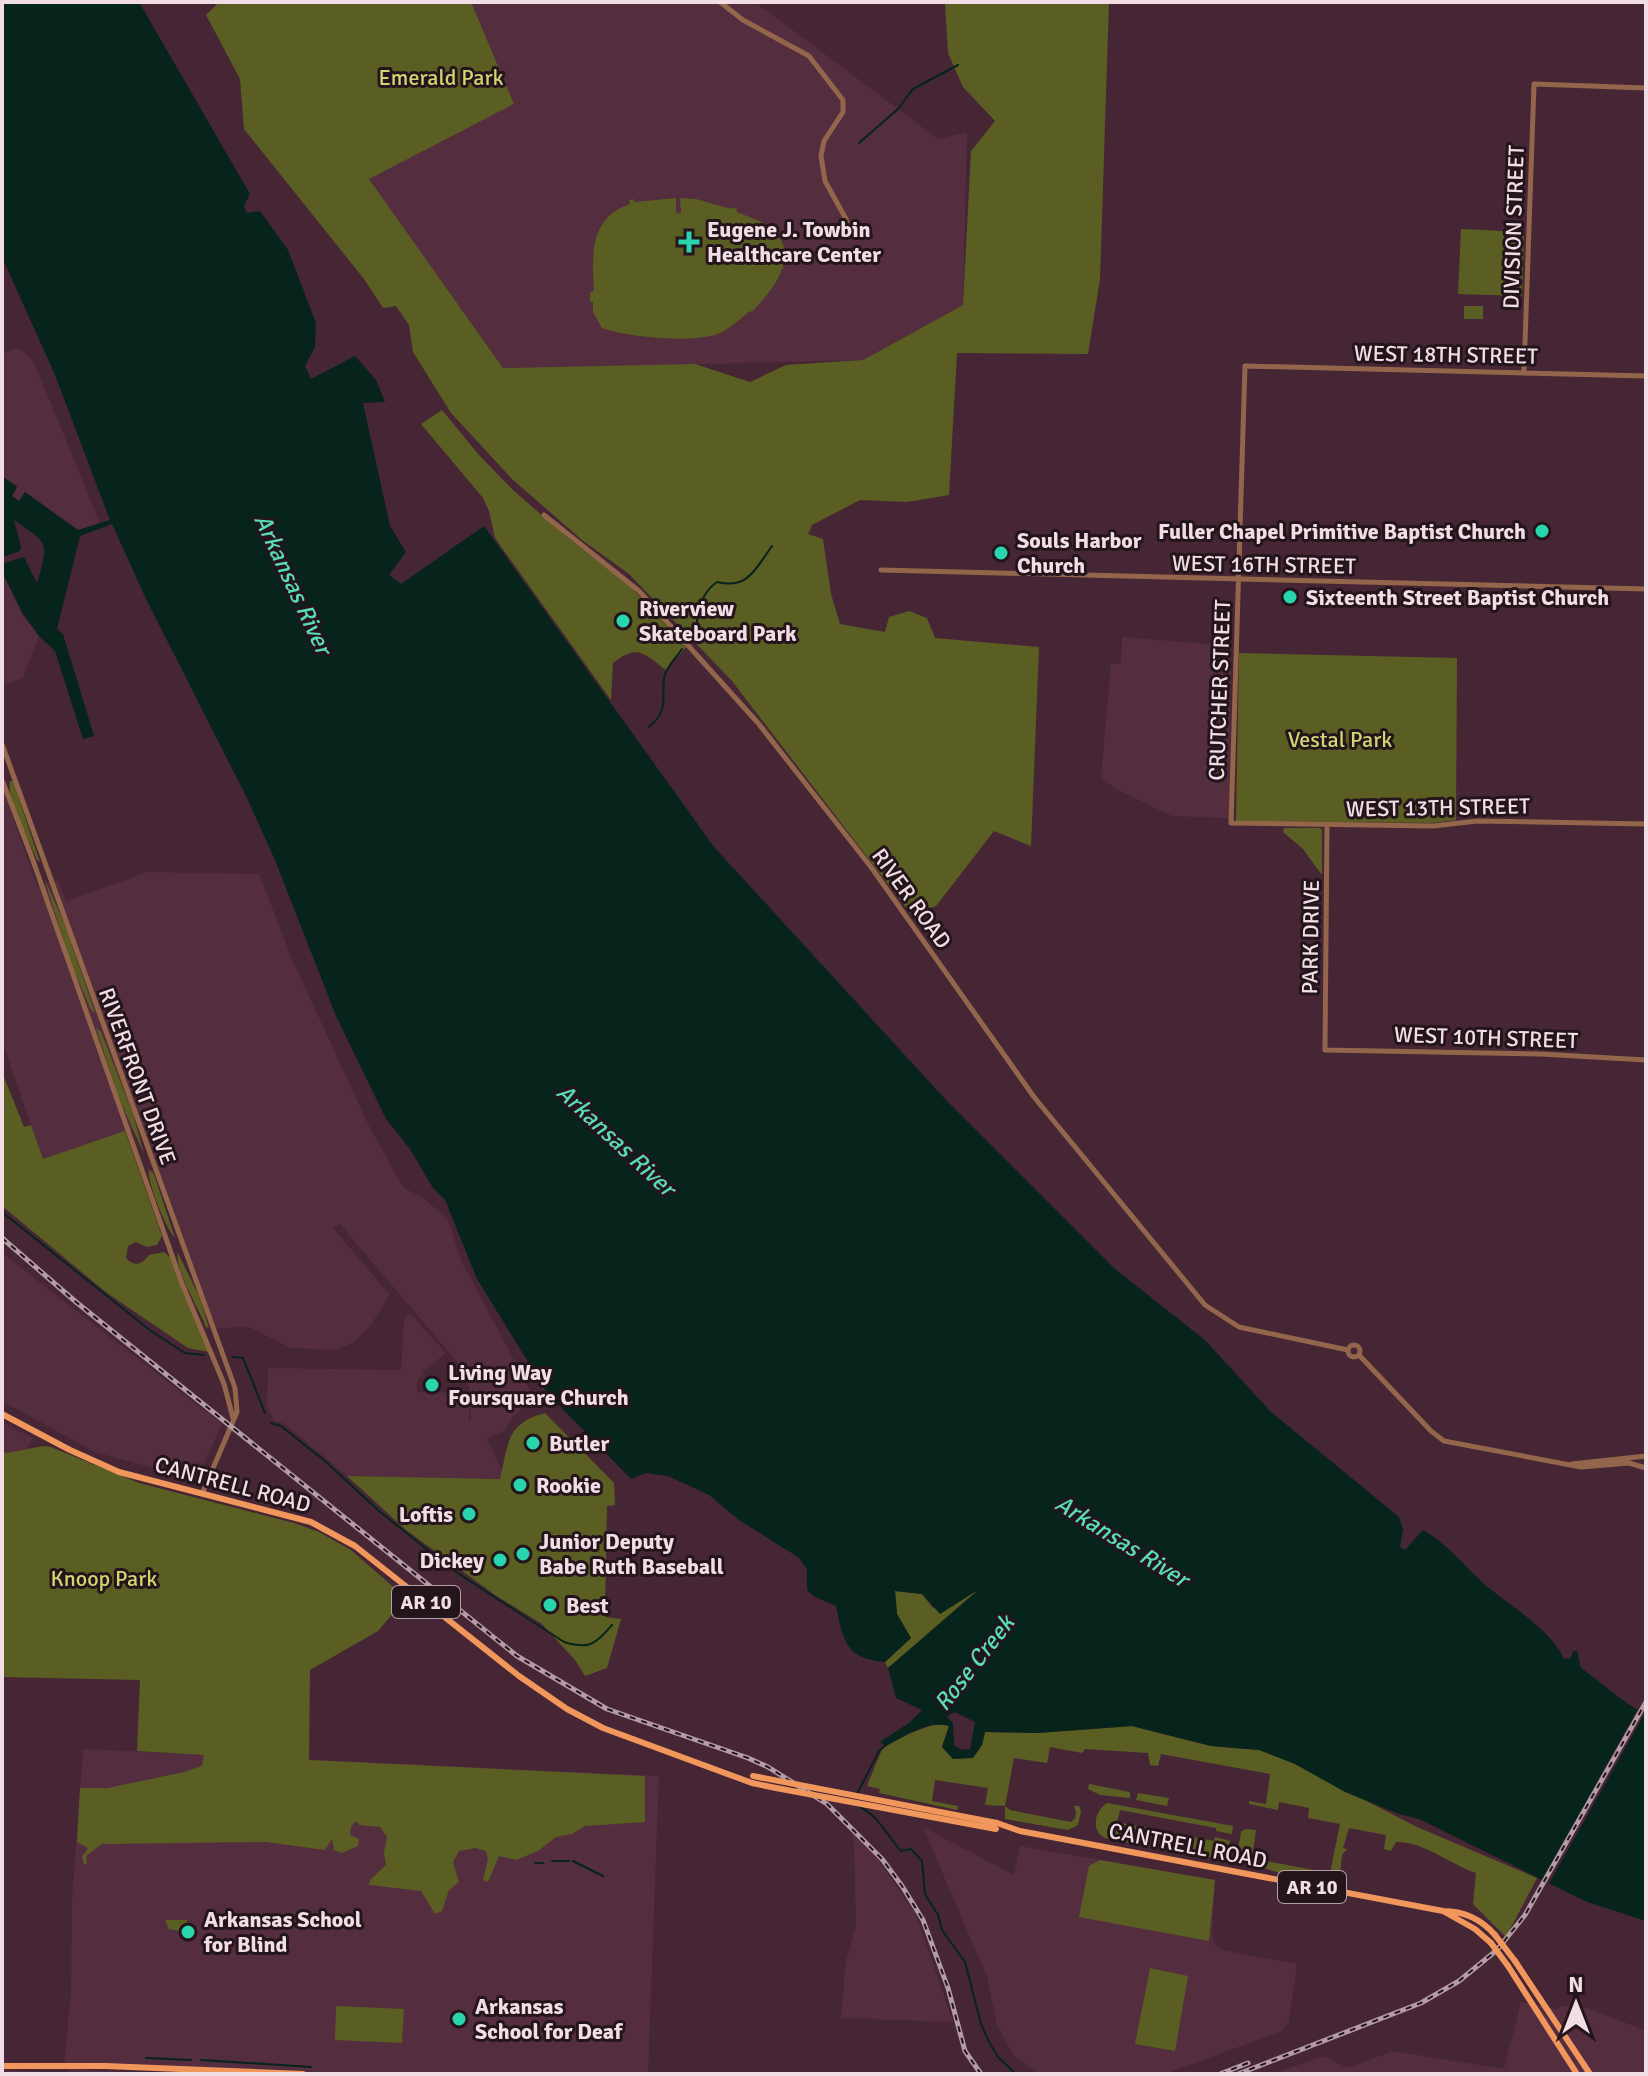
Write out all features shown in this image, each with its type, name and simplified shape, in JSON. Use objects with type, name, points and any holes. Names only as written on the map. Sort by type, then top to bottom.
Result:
[{"type":"main road","name":"CANTRELL ROAD","points":[[2,1414],[119,1472],[294,1516],[320,1526],[355,1546],[519,1676],[567,1709],[603,1728],[731,1775],[1443,1911]]},
{"type":"main road","name":"AR 10","points":[[1443,1911],[1467,1914],[1495,1935],[1590,2074]]},
{"type":"main road","name":"AR 10","points":[[1443,1911],[1469,1924],[1491,1943],[1577,2074]]},
{"type":"main road","points":[[4,2065],[303,2074]]},
{"type":"main road","points":[[64,2065],[64,2074]]},
{"type":"street","points":[[720,2],[743,20],[809,56],[843,100],[843,112],[824,141],[821,156],[825,181],[847,224]]},
{"type":"street","name":"DIVISION STREET","points":[[1524,371],[1534,84],[1646,88]]},
{"type":"street","name":"WEST 18TH STREET","points":[[1245,366],[1646,376]]},
{"type":"street","name":"CRUTCHER STREET","points":[[1231,823],[1245,366]]},
{"type":"street","name":"RIVER ROAD","points":[[544,515],[639,591],[742,704],[871,867],[1034,1097],[1200,1299],[1230,1322],[1251,1330],[1348,1350],[1352,1357],[1359,1355],[1444,1441],[1571,1464]]},
{"type":"street","name":"WEST 16TH STREET","points":[[881,570],[1646,589]]},
{"type":"street","name":"RIVERFRONT DRIVE","points":[[2,744],[232,1379],[237,1412],[202,1494]]},
{"type":"street","name":"RIVERFRONT DRIVE","points":[[2,780],[183,1287],[224,1384],[233,1418]]},
{"type":"street","name":"WEST 13TH STREET","points":[[1231,823],[1433,826],[1477,821],[1646,824]]},
{"type":"street","name":"PARK DRIVE","points":[[1325,1050],[1327,825]]},
{"type":"street","name":"WEST 10TH STREET","points":[[1325,1050],[1541,1054],[1646,1060]]},
{"type":"street","points":[[1571,1464],[1646,1456]]},
{"type":"street","points":[[1571,1464],[1588,1467],[1632,1463],[1646,1468]]},
{"type":"shaded area","name":"Eugene J. Towbin Healthcare Center","points":[[471,2],[755,2],[938,139],[967,132],[963,305],[863,360],[504,369],[368,178],[514,104]]},
{"type":"shaded area","points":[[19,348],[33,360],[100,523],[78,530],[26,493],[19,501],[11,496],[17,486],[2,476],[2,353]]},
{"type":"shaded area","points":[[2,572],[22,614],[39,636],[23,678],[2,685]]},
{"type":"shaded area","points":[[1122,637],[1231,646],[1229,818],[1172,816],[1116,789],[1101,777],[1111,663],[1121,664]]},
{"type":"shaded area","points":[[2,787],[37,886],[58,880],[66,901],[148,872],[259,874],[292,959],[370,1128],[403,1187],[426,1200],[448,1220],[461,1260],[533,1396],[504,1431],[487,1439],[502,1470],[500,1479],[347,1476],[271,1415],[267,1406],[268,1368],[401,1370],[404,1319],[410,1313],[446,1353],[423,1371],[423,1377],[418,1377],[417,1392],[469,1393],[471,1421],[469,1386],[458,1363],[340,1224],[333,1228],[390,1295],[370,1326],[354,1342],[337,1350],[291,1348],[249,1327],[217,1328],[214,1324],[143,1126],[43,1160],[2,1041]]},
{"type":"shaded area","points":[[2,1253],[222,1424],[196,1480],[95,1452],[2,1401]]},
{"type":"shaded area","points":[[2,1422],[33,1438],[26,1449],[2,1451]]},
{"type":"shaded area","points":[[83,1749],[659,1776],[648,2074],[303,2074],[64,2065],[71,1992],[72,1900]]},
{"type":"shaded area","points":[[923,1827],[1014,1875],[1020,1846],[1215,1880],[1212,1935],[1216,1946],[1222,1950],[1297,1964],[1289,2022],[1282,2031],[1165,2074],[1039,2074],[1013,2055],[997,2025],[987,1977]]},
{"type":"shaded area","points":[[851,1828],[878,1859],[916,1915],[953,2022],[841,2018],[846,1961],[856,1926]]},
{"type":"shaded area","points":[[1521,2002],[1556,2009],[1560,2006],[1588,2008],[1646,2031],[1646,2074],[1273,2074],[1323,2056],[1348,2068],[1393,2051],[1504,2069]]},
{"type":"shaded area","points":[[69,2069],[174,2074],[2,2074],[2,2070],[68,2073]]},
{"type":"green space","name":"Emerald Park","points":[[219,2],[471,2],[514,104],[369,179],[503,368],[695,364],[750,382],[786,365],[863,360],[963,305],[971,151],[995,121],[963,87],[948,53],[945,2],[1109,2],[1100,279],[1088,354],[957,353],[949,495],[907,502],[860,500],[812,525],[808,534],[823,539],[831,594],[840,624],[885,632],[889,617],[909,611],[927,618],[935,638],[1039,647],[1031,846],[994,831],[936,906],[911,914],[732,681],[629,574],[582,540],[512,479],[451,413],[413,352],[409,325],[396,306],[383,308],[364,279],[244,129],[240,79],[206,15]]},
{"type":"green space","points":[[676,198],[678,214],[681,212],[680,198],[696,199],[737,209],[737,212],[773,230],[785,251],[775,284],[752,312],[724,331],[709,336],[661,338],[602,328],[593,312],[593,302],[590,302],[590,292],[594,291],[594,251],[600,228],[617,210],[630,204],[629,200]]},
{"type":"green space","points":[[1461,229],[1524,232],[1522,296],[1458,294]]},
{"type":"green space","points":[[1464,306],[1483,306],[1483,319],[1464,319]]},
{"type":"green space","points":[[442,410],[514,491],[631,587],[686,647],[666,670],[641,653],[629,653],[613,663],[611,700],[495,538],[483,498],[421,424]]},
{"type":"green space","name":"Vestal Park","points":[[1239,653],[1457,658],[1456,820],[1431,823],[1236,821]]},
{"type":"green space","points":[[10,781],[13,781],[40,862],[15,809]]},
{"type":"green space","points":[[1284,828],[1322,830],[1322,875],[1303,849],[1283,832]]},
{"type":"green space","points":[[44,878],[65,925],[95,1013],[71,963]]},
{"type":"green space","points":[[96,1028],[101,1032],[133,1114],[144,1154],[119,1098]]},
{"type":"green space","points":[[2,1072],[24,1127],[31,1125],[43,1159],[125,1131],[162,1236],[157,1245],[147,1247],[136,1242],[128,1246],[126,1258],[138,1264],[149,1255],[164,1252],[171,1258],[209,1352],[188,1348],[107,1293],[2,1206]]},
{"type":"green space","points":[[149,1169],[154,1174],[175,1238],[158,1204]]},
{"type":"green space","points":[[178,1253],[199,1296],[209,1328],[183,1278]]},
{"type":"green space","name":"Junior Deputy Babe Ruth Baseball","points":[[545,1413],[614,1483],[615,1505],[607,1506],[605,1617],[621,1619],[607,1668],[585,1676],[575,1660],[542,1624],[495,1595],[406,1530],[347,1476],[500,1479],[507,1446],[516,1429],[532,1417]]},
{"type":"green space","name":"Knoop Park","points":[[43,1446],[139,1483],[319,1532],[351,1550],[406,1598],[378,1631],[310,1670],[309,1760],[645,1776],[645,1822],[585,1826],[572,1834],[556,1837],[538,1851],[516,1860],[499,1856],[488,1882],[483,1880],[488,1859],[486,1851],[475,1848],[459,1851],[453,1862],[459,1882],[449,1890],[442,1911],[435,1914],[421,1891],[369,1885],[370,1880],[386,1865],[384,1853],[387,1837],[380,1827],[360,1825],[356,1821],[350,1835],[359,1839],[358,1846],[342,1853],[334,1850],[332,1839],[325,1850],[266,1842],[102,1844],[86,1856],[87,1864],[84,1864],[82,1857],[88,1848],[77,1842],[80,1788],[108,1788],[184,1772],[202,1766],[204,1755],[137,1751],[140,1680],[2,1677],[2,1451],[7,1453]]},
{"type":"green space","points":[[981,1587],[970,1600],[888,1668],[885,1662],[911,1638],[897,1614],[895,1591],[922,1594],[933,1608]]},
{"type":"green space","points":[[938,1723],[949,1726],[942,1747],[953,1759],[982,1745],[985,1732],[1037,1733],[1132,1726],[1211,1746],[1259,1750],[1289,1761],[1417,1827],[1537,1878],[1506,1937],[1473,1904],[1476,1873],[1427,1849],[1407,1843],[1396,1842],[1391,1851],[1384,1849],[1386,1835],[1349,1828],[1339,1884],[1273,1871],[1237,1854],[1241,1832],[1245,1829],[1256,1830],[1253,1852],[1261,1857],[1260,1860],[1330,1873],[1340,1824],[1308,1818],[1309,1808],[1279,1802],[1278,1810],[1249,1804],[1249,1801],[1266,1804],[1270,1774],[1161,1754],[1158,1766],[1150,1765],[1148,1753],[1085,1749],[1082,1753],[1050,1747],[1047,1763],[1014,1758],[1005,1806],[985,1805],[988,1788],[935,1780],[932,1801],[958,1806],[957,1810],[879,1793],[880,1789],[867,1786],[883,1747]]},
{"type":"green space","points":[[1089,1784],[1130,1792],[1130,1798],[1100,1795],[1088,1789]]},
{"type":"green space","points":[[1138,1793],[1169,1798],[1167,1806],[1136,1800]]},
{"type":"green space","points":[[1107,1803],[1233,1826],[1232,1834],[1216,1831],[1216,1828],[1120,1810],[1117,1822],[1214,1841],[1215,1837],[1230,1841],[1226,1855],[1203,1858],[1105,1838],[1097,1830],[1096,1820]]},
{"type":"green space","points":[[1005,1806],[1010,1810],[1071,1822],[1075,1818],[1074,1806],[1079,1806],[1081,1811],[1078,1825],[1068,1830],[1005,1819]]},
{"type":"green space","points":[[1100,1860],[1215,1880],[1209,1941],[1079,1917],[1089,1866]]},
{"type":"green space","points":[[165,1920],[187,1920],[190,1933],[169,1929]]},
{"type":"green space","points":[[1150,1968],[1188,1976],[1175,2051],[1135,2044]]},
{"type":"green space","points":[[336,2006],[404,2009],[402,2043],[335,2040]]},
{"type":"water","name":"Arkansas River","points":[[2,2],[139,2],[250,194],[244,206],[247,213],[260,211],[288,250],[316,323],[315,347],[305,366],[311,379],[355,356],[376,380],[385,402],[363,403],[390,526],[406,552],[389,575],[401,584],[484,526],[714,847],[946,1100],[1115,1269],[1205,1340],[1270,1411],[1399,1517],[1403,1529],[1400,1547],[1405,1550],[1423,1530],[1432,1535],[1483,1583],[1539,1627],[1564,1659],[1571,1658],[1573,1651],[1577,1651],[1581,1668],[1646,1714],[1646,1921],[1587,1902],[1419,1819],[1345,1792],[1295,1764],[1259,1750],[1211,1746],[1132,1726],[1038,1733],[985,1732],[982,1745],[973,1758],[953,1759],[942,1747],[949,1726],[924,1727],[886,1746],[880,1742],[909,1723],[922,1710],[896,1698],[888,1668],[978,1590],[940,1614],[922,1594],[895,1591],[897,1614],[911,1638],[885,1662],[861,1657],[844,1637],[836,1606],[807,1590],[807,1569],[798,1557],[739,1520],[709,1495],[668,1476],[646,1473],[631,1479],[548,1394],[477,1279],[445,1200],[433,1188],[410,1149],[386,1119],[336,1016],[275,860],[247,798],[146,599],[112,524],[80,536],[57,629],[63,634],[94,736],[83,739],[55,651],[23,614],[2,572],[2,564],[24,557],[37,583],[44,551],[40,540],[14,520],[20,551],[2,557],[2,476],[17,487],[12,496],[19,501],[25,492],[78,530],[110,520],[55,375],[2,257]],"holes":[[[955,1712],[975,1722],[970,1749],[962,1750],[954,1745],[953,1723],[947,1716]]]},
{"type":"pier","points":[[1639,1707],[1646,1711],[1547,1887],[1540,1884]]},
{"type":"waterway","points":[[859,143],[898,109],[913,89],[958,65]]},
{"type":"waterway","points":[[692,637],[695,636],[703,599],[711,587],[717,582],[728,584],[744,580],[772,546]]},
{"type":"waterway","points":[[649,727],[662,709],[665,674],[682,649]]},
{"type":"waterway","points":[[2,1212],[151,1331],[185,1353],[204,1355]]},
{"type":"waterway","points":[[233,1357],[243,1358],[265,1413]]},
{"type":"waterway","points":[[271,1423],[281,1426],[325,1461],[379,1511],[453,1570],[564,1642],[591,1644],[612,1625]]},
{"type":"waterway","name":"Rose Creek","points":[[857,1794],[879,1751],[886,1745]]},
{"type":"waterway","name":"Rose Creek","points":[[860,1807],[878,1821],[901,1851],[911,1849],[922,1861],[925,1894],[938,1915],[942,1930],[965,1962],[981,2024],[998,2057],[1016,2074]]},
{"type":"waterway","points":[[552,1861],[569,1861]]},
{"type":"waterway","points":[[573,1861],[603,1876]]},
{"type":"waterway","points":[[535,1863],[543,1863]]},
{"type":"waterway","points":[[146,2058],[191,2060]]},
{"type":"waterway","points":[[201,2060],[311,2067]]},
{"type":"railway","points":[[2,1238],[76,1302],[517,1656],[607,1709],[748,1758],[827,1804],[882,1859],[923,1920],[948,1988],[965,2051],[981,2074]]},
{"type":"railway","points":[[1238,2074],[1421,2003],[1459,1981],[1497,1950],[1525,1915],[1646,1702]]},
{"type":"railway","points":[[1220,2074],[1248,2063]]},
{"type":"place","name":"Eugene J. Towbin Healthcare Center","points":[[689,242]]},
{"type":"place","name":"Fuller Chapel Primitive Baptist Church","points":[[1542,531]]},
{"type":"place","name":"Souls Harbor Church","points":[[1001,553]]},
{"type":"place","name":"Sixteenth Street Baptist Church","points":[[1290,597]]},
{"type":"place","name":"Riverview Skateboard Park","points":[[623,621]]},
{"type":"place","name":"Living Way Foursquare Church","points":[[432,1385]]},
{"type":"place","name":"Butler","points":[[533,1443]]},
{"type":"place","name":"Rookie","points":[[520,1485]]},
{"type":"place","name":"Loftis","points":[[469,1514]]},
{"type":"place","name":"Junior Deputy Babe Ruth Baseball","points":[[523,1554]]},
{"type":"place","name":"Dickey","points":[[500,1560]]},
{"type":"place","name":"Best","points":[[550,1605]]},
{"type":"place","name":"Arkansas School for Blind","points":[[188,1932]]},
{"type":"place","name":"Arkansas School for Deaf","points":[[459,2019]]}]
